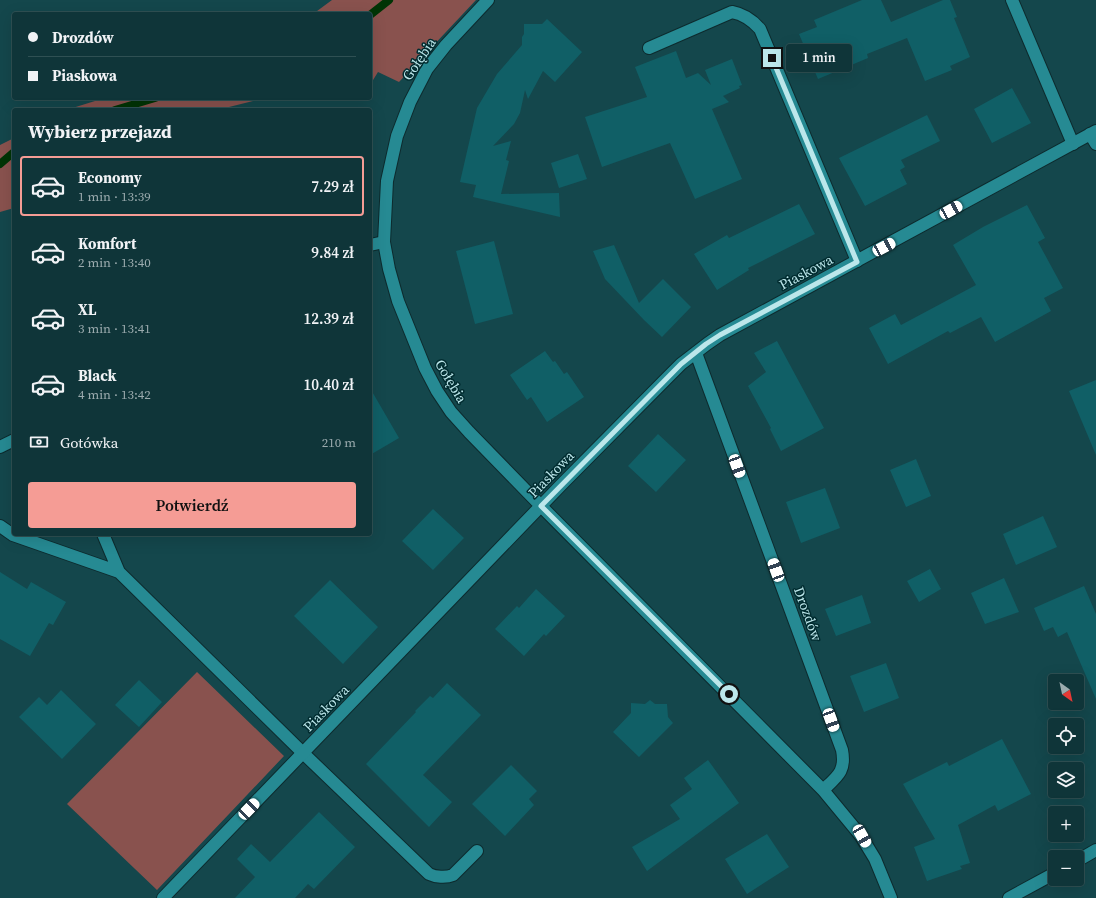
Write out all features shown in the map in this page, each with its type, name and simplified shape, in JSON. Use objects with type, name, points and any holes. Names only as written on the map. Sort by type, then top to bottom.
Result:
[{"type":"street","name":"Gołębia","points":[[488,0],[446,44],[427,69],[410,102],[397,136],[387,181],[384,242],[389,269],[398,301],[425,368],[437,391],[451,412],[469,432],[541,506]]},
{"type":"street","points":[[1012,0],[1072,144]]},
{"type":"street","points":[[649,48],[732,12],[739,13],[760,29],[857,262]]},
{"type":"street","name":"Piaskowa","points":[[163,898],[541,506],[668,377],[696,353],[720,335],[1072,144],[1094,137]]},
{"type":"street","points":[[372,245],[384,242]]},
{"type":"street","name":"Drozdów","points":[[696,353],[842,750],[844,760],[843,769],[824,790]]},
{"type":"street","points":[[0,447],[12,441]]},
{"type":"street","points":[[541,506],[824,790],[862,836],[875,859],[891,898]]},
{"type":"street","name":"Piaskowa","points":[[0,526],[12,534]]},
{"type":"street","name":"Piaskowa","points":[[16,536],[118,572]]},
{"type":"street","name":"Piaskowa","points":[[104,536],[118,572],[429,874],[432,876],[450,877],[477,851]]},
{"type":"street","points":[[1084,857],[1096,850]]},
{"type":"street","points":[[1009,898],[1048,877]]},
{"type":"shaded area","points":[[332,0],[476,0],[399,82],[378,72],[372,82],[372,12],[316,12]]},
{"type":"shaded area","points":[[257,100],[225,108],[72,108],[95,101]]},
{"type":"shaded area","points":[[12,139],[12,209],[0,212],[0,145]]},
{"type":"shaded area","points":[[197,672],[284,756],[157,890],[67,804]]},
{"type":"building","points":[[862,0],[881,0],[891,22],[943,0],[950,0],[957,17],[954,18],[970,57],[950,66],[952,70],[925,81],[907,38],[867,54],[868,58],[818,79],[799,34],[817,27],[814,20]]},
{"type":"building","points":[[547,19],[582,52],[555,82],[543,71],[528,99],[525,90],[520,113],[514,124],[493,146],[511,141],[506,160],[509,161],[501,194],[559,193],[560,217],[473,197],[476,185],[460,182],[477,108],[497,74],[522,45],[524,24],[542,24]]},
{"type":"building","points":[[676,51],[686,78],[698,73],[711,85],[705,70],[732,59],[742,85],[739,86],[740,88],[723,96],[729,102],[712,109],[742,179],[695,199],[670,143],[602,167],[585,117],[647,97],[635,67]]},
{"type":"building","points":[[1012,88],[1031,123],[992,143],[974,109]]},
{"type":"building","points":[[927,115],[940,141],[901,160],[905,167],[900,170],[907,184],[865,206],[839,158]]},
{"type":"building","points":[[578,154],[587,179],[559,188],[551,163]]},
{"type":"building","points":[[799,204],[815,234],[748,268],[749,270],[717,290],[694,254],[727,235],[729,238]]},
{"type":"building","points":[[1027,205],[1045,238],[1038,242],[1063,288],[1044,298],[1051,311],[995,342],[981,317],[950,333],[948,331],[888,364],[869,328],[895,314],[901,325],[976,285],[953,245],[983,227]]},
{"type":"building","points":[[494,241],[513,314],[475,324],[456,251]]},
{"type":"building","points":[[614,245],[639,303],[663,279],[691,307],[662,337],[605,279],[593,251]]},
{"type":"building","points":[[777,341],[824,428],[781,451],[770,429],[771,428],[748,386],[766,372],[754,353]]},
{"type":"building","points":[[545,351],[553,362],[555,361],[564,374],[567,372],[584,397],[547,422],[531,397],[527,400],[510,375]]},
{"type":"building","points":[[1096,380],[1096,455],[1069,391]]},
{"type":"building","points":[[372,391],[399,438],[372,454]]},
{"type":"building","points":[[658,434],[686,460],[656,492],[628,466]]},
{"type":"building","points":[[916,459],[931,496],[906,507],[890,470]]},
{"type":"building","points":[[825,488],[840,528],[801,543],[786,502]]},
{"type":"building","points":[[433,509],[464,538],[433,570],[402,541]]},
{"type":"building","points":[[1043,516],[1057,547],[1016,565],[1003,534]]},
{"type":"building","points":[[930,569],[941,589],[919,602],[907,581]]},
{"type":"building","points":[[0,572],[27,589],[31,582],[66,602],[53,625],[49,623],[30,656],[0,639]]},
{"type":"building","points":[[1004,578],[1019,612],[985,624],[971,593]]},
{"type":"building","points":[[330,580],[378,627],[343,664],[294,616]]},
{"type":"building","points":[[1084,586],[1096,614],[1096,699],[1067,632],[1058,637],[1053,627],[1044,631],[1034,608]]},
{"type":"building","points":[[536,589],[565,616],[546,636],[544,634],[524,656],[495,629],[517,606],[519,608]]},
{"type":"building","points":[[862,595],[871,623],[836,636],[825,609]]},
{"type":"building","points":[[886,663],[899,698],[864,712],[850,676]]},
{"type":"building","points":[[139,680],[162,702],[139,727],[115,705]]},
{"type":"building","points":[[447,683],[481,715],[423,775],[452,802],[429,827],[366,764],[430,696],[433,698]]},
{"type":"building","points":[[61,690],[96,724],[62,759],[19,717],[39,697],[47,705]]},
{"type":"building","points":[[650,700],[655,704],[667,704],[668,717],[673,723],[639,757],[613,732],[631,713],[631,703],[645,704]]},
{"type":"building","points":[[1002,739],[1031,794],[998,811],[995,805],[958,825],[970,863],[960,866],[962,869],[927,881],[914,847],[935,839],[903,784],[947,762],[949,766]]},
{"type":"building","points":[[708,760],[739,803],[647,871],[632,847],[680,819],[670,805],[692,789],[684,778]]},
{"type":"building","points":[[511,765],[537,791],[529,799],[534,805],[505,836],[472,804]]},
{"type":"building","points":[[319,812],[355,847],[314,889],[308,884],[295,898],[235,898],[255,877],[237,859],[251,844],[270,862]]},
{"type":"building","points":[[767,834],[789,867],[747,894],[725,859]]},
{"type":"waterway","points":[[372,13],[389,0]]},
{"type":"waterway","points":[[122,108],[148,100]]},
{"type":"waterway","points":[[0,164],[12,154]]},
{"type":"route","points":[[729,694],[541,506],[681,364],[706,344],[720,335],[857,262],[772,58]]}]
